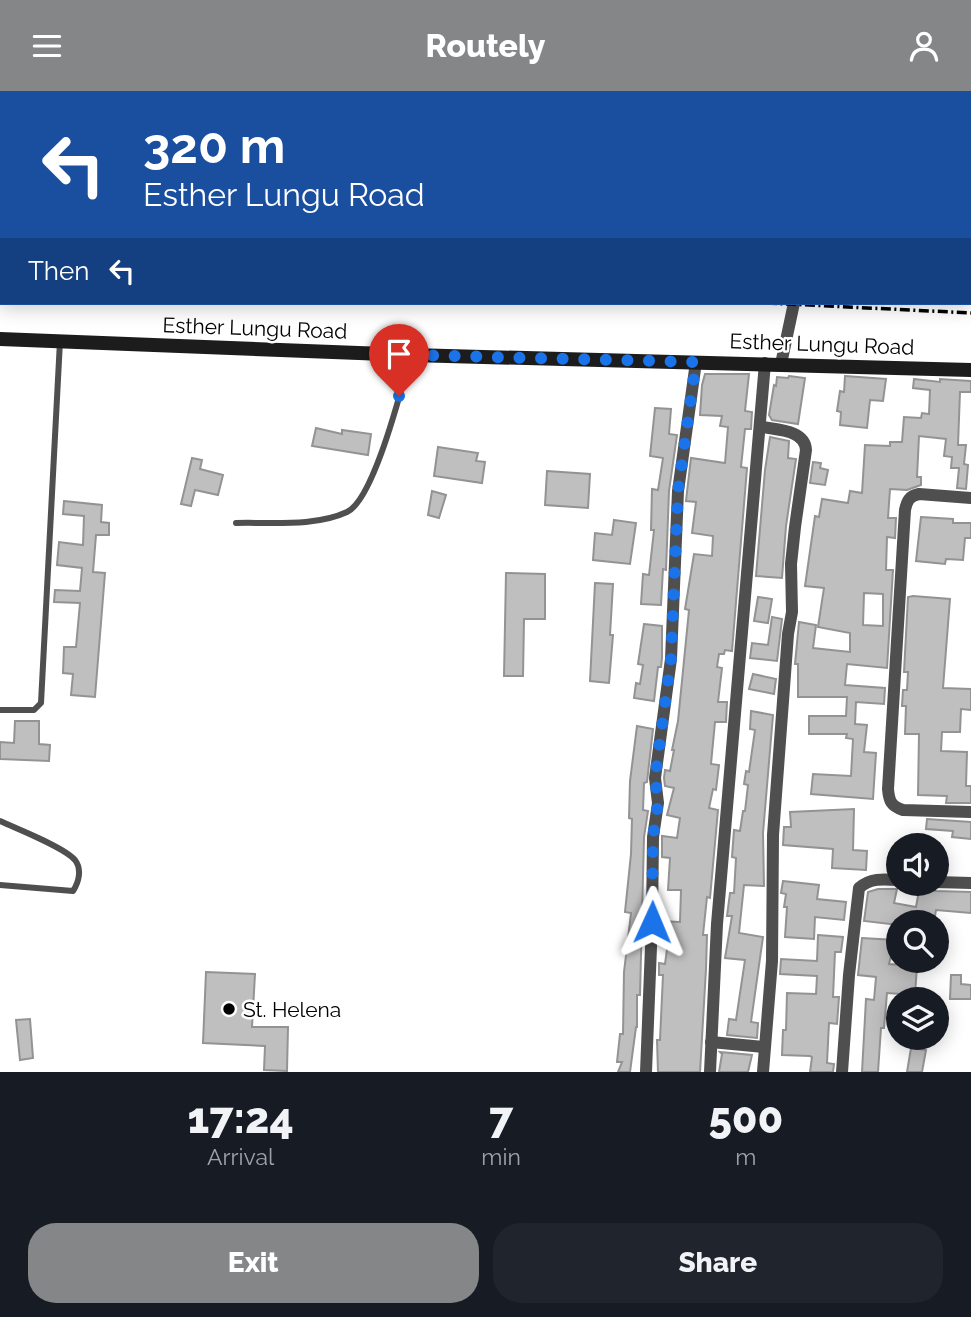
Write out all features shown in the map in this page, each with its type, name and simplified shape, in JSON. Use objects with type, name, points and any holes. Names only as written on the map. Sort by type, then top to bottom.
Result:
[{"type":"street","points":[[781,364],[794,305]]},
{"type":"street","name":"Esther Lungu Road","points":[[0,339],[411,355],[971,370]]},
{"type":"street","points":[[646,1072],[653,837],[658,803],[655,778],[672,646],[678,491],[696,362]]},
{"type":"street","points":[[710,1072],[718,924],[734,744],[739,649],[762,426],[765,363]]},
{"type":"street","points":[[762,426],[801,437],[806,442],[792,564],[792,612],[788,633],[773,835],[772,961],[762,1072]]},
{"type":"street","points":[[971,498],[919,494],[908,499],[905,510],[888,789],[889,800],[894,807],[903,810],[971,812]]},
{"type":"street","points":[[842,1072],[859,888],[865,883],[886,879]]},
{"type":"street","points":[[949,882],[971,883]]},
{"type":"street","points":[[711,1042],[764,1047]]},
{"type":"lane","points":[[0,710],[34,711],[41,703],[60,341]]},
{"type":"lane","points":[[236,523],[332,518],[351,511],[367,490],[411,355]]},
{"type":"lane","points":[[0,821],[67,853],[77,862],[79,874],[73,891],[0,885]]},
{"type":"building","points":[[705,374],[749,374],[745,411],[752,412],[751,429],[745,429],[741,467],[747,468],[732,651],[725,650],[724,654],[719,654],[717,667],[722,668],[718,702],[727,702],[726,722],[715,722],[711,764],[719,765],[716,790],[713,789],[709,808],[718,810],[710,898],[707,897],[703,935],[707,935],[700,1072],[658,1072],[657,1040],[660,1040],[663,975],[659,975],[659,963],[665,964],[668,942],[660,941],[661,921],[680,922],[681,890],[668,890],[670,858],[662,857],[662,836],[677,838],[680,818],[667,815],[674,788],[665,786],[664,778],[665,770],[670,771],[678,721],[689,610],[685,609],[694,554],[712,556],[713,536],[692,533],[696,502],[686,501],[691,458],[725,463],[728,427],[720,426],[722,416],[700,415]]},
{"type":"building","points":[[845,376],[886,379],[883,401],[870,400],[867,428],[840,425],[841,412],[837,411],[840,391],[844,392]]},
{"type":"building","points":[[777,377],[805,378],[798,424],[772,420],[769,415]]},
{"type":"building","points":[[914,379],[971,381],[971,392],[960,392],[958,445],[966,445],[966,489],[957,488],[959,468],[951,468],[952,457],[944,456],[946,439],[919,436],[917,477],[921,477],[921,485],[907,490],[890,489],[888,518],[896,518],[895,538],[887,537],[886,570],[893,570],[887,668],[847,664],[845,685],[885,688],[884,704],[856,702],[855,724],[867,725],[864,752],[876,753],[873,799],[811,794],[813,774],[851,776],[853,739],[846,738],[847,734],[809,734],[809,716],[846,716],[847,697],[798,697],[798,664],[795,664],[799,622],[816,625],[813,648],[850,652],[850,633],[818,627],[824,588],[805,586],[815,516],[819,517],[822,499],[848,503],[850,491],[862,493],[865,445],[890,446],[890,442],[902,442],[904,417],[921,418],[922,413],[929,414],[930,390],[913,388]],"holes":[[[864,593],[883,594],[883,626],[863,625]]]},
{"type":"building","points":[[655,408],[671,409],[669,434],[677,435],[669,491],[666,570],[663,569],[661,605],[641,604],[643,574],[649,575],[654,530],[651,530],[652,489],[658,490],[663,458],[650,456]]},
{"type":"building","points":[[316,428],[342,434],[342,430],[371,434],[368,455],[312,446]]},
{"type":"building","points":[[770,437],[789,441],[788,458],[796,459],[786,526],[782,578],[756,576]]},
{"type":"building","points":[[438,447],[478,453],[476,461],[485,462],[482,483],[434,476]]},
{"type":"building","points":[[192,458],[202,460],[200,469],[223,475],[218,495],[195,490],[191,506],[181,504]]},
{"type":"building","points":[[813,462],[821,463],[820,468],[828,470],[825,485],[810,483]]},
{"type":"building","points":[[547,471],[590,474],[588,508],[545,505]]},
{"type":"building","points":[[432,491],[446,495],[439,518],[428,515]]},
{"type":"building","points":[[64,501],[102,505],[101,522],[109,523],[109,535],[96,535],[93,572],[105,573],[95,697],[71,695],[73,674],[63,673],[64,647],[76,647],[80,603],[54,602],[55,590],[80,591],[82,568],[57,565],[59,542],[83,545],[84,516],[63,514]]},
{"type":"building","points":[[921,517],[953,519],[953,523],[971,523],[971,538],[965,538],[963,560],[946,559],[945,564],[916,561]]},
{"type":"building","points":[[614,520],[636,523],[630,564],[593,560],[595,533],[612,535]]},
{"type":"building","points":[[506,573],[545,574],[545,619],[524,619],[523,676],[504,676]]},
{"type":"building","points":[[595,583],[613,584],[609,683],[590,681]]},
{"type":"building","points":[[758,597],[772,599],[768,623],[754,621]]},
{"type":"building","points":[[908,597],[950,599],[943,688],[971,689],[971,710],[961,709],[960,732],[942,732],[941,751],[967,752],[966,786],[971,786],[971,803],[946,803],[947,796],[918,795],[919,734],[905,734],[906,706],[902,706],[903,690],[907,690],[908,672],[904,672]]},
{"type":"building","points":[[772,617],[782,619],[777,661],[750,658],[752,643],[768,645]]},
{"type":"building","points":[[644,624],[662,626],[662,658],[661,667],[658,667],[654,701],[634,698],[636,683],[640,684],[643,665],[638,664]]},
{"type":"building","points":[[753,674],[776,679],[774,694],[749,689]]},
{"type":"building","points":[[751,711],[773,715],[763,833],[764,886],[744,885],[739,933],[763,937],[751,1022],[758,1023],[757,1038],[727,1035],[729,1019],[736,1020],[745,960],[725,958],[732,916],[727,916],[730,893],[734,893],[734,830],[740,831],[745,811],[748,785],[744,784],[746,771],[749,772],[755,730],[750,729]]},
{"type":"building","points":[[15,721],[39,721],[39,744],[50,745],[49,761],[0,759],[0,742],[14,743]]},
{"type":"building","points":[[637,726],[653,729],[647,782],[644,783],[643,810],[648,811],[644,837],[640,995],[637,995],[637,1027],[630,1072],[618,1072],[622,1062],[617,1062],[620,1034],[623,1034],[624,972],[631,913],[625,912],[631,854],[630,781]]},
{"type":"building","points":[[854,809],[853,850],[867,851],[866,870],[832,868],[833,849],[783,845],[784,827],[791,827],[790,812]]},
{"type":"building","points":[[927,819],[971,822],[971,839],[952,837],[953,831],[926,829]]},
{"type":"building","points":[[783,881],[819,885],[817,899],[846,902],[844,920],[815,917],[814,939],[785,937],[787,907],[784,907],[786,894],[781,893]]},
{"type":"building","points":[[878,889],[886,889],[886,896],[896,896],[894,903],[916,907],[918,896],[949,896],[949,891],[971,892],[971,913],[949,910],[886,910],[886,924],[864,921],[868,892]]},
{"type":"building","points":[[818,935],[843,937],[841,952],[835,952],[833,997],[839,997],[837,1024],[829,1023],[827,1063],[834,1064],[833,1072],[810,1072],[810,1056],[782,1055],[787,993],[816,994],[817,976],[780,974],[781,959],[817,961]]},
{"type":"building","points":[[862,938],[886,939],[886,973],[917,973],[916,987],[886,987],[878,1072],[862,1072],[866,999],[874,1000],[876,977],[858,975]]},
{"type":"building","name":"St. Helena","points":[[206,972],[255,974],[252,1027],[288,1027],[287,1071],[264,1070],[265,1046],[203,1043]]},
{"type":"building","points":[[951,975],[961,975],[961,984],[971,985],[971,999],[950,999]]},
{"type":"building","points":[[30,1019],[33,1058],[20,1060],[16,1020]]},
{"type":"building","points":[[911,1050],[926,1050],[922,1072],[907,1072]]},
{"type":"building","points":[[720,1052],[752,1055],[748,1072],[719,1072]]},
{"type":"railway","points":[[808,305],[971,313]]},
{"type":"place","name":"St. Helena","points":[[229,1009]]},
{"type":"route","points":[[399,396],[411,355],[696,362],[678,491],[671,659],[655,778],[658,803],[653,837],[652,922]]}]
